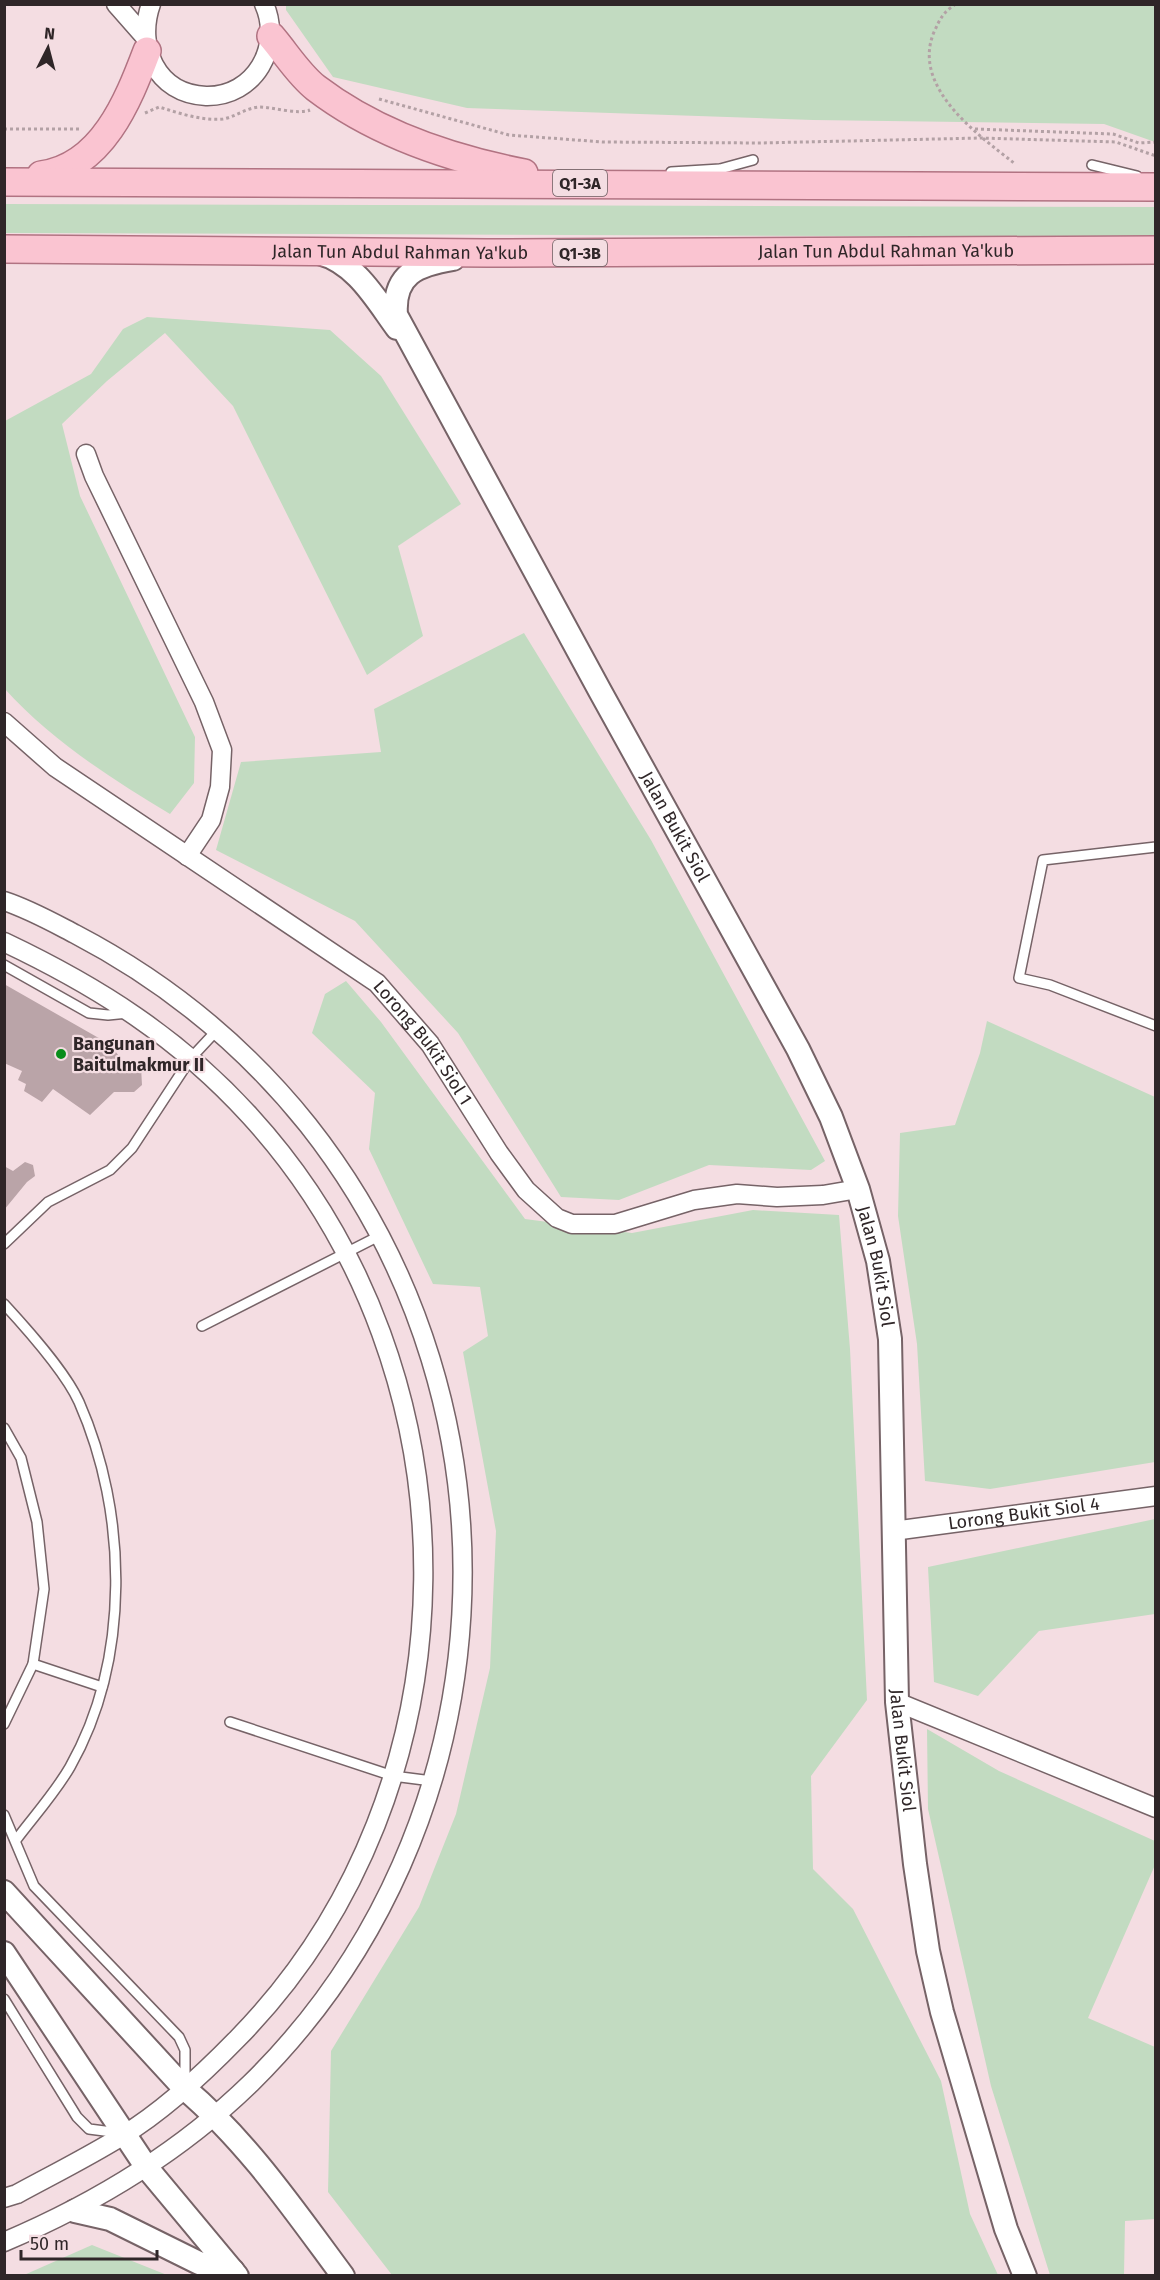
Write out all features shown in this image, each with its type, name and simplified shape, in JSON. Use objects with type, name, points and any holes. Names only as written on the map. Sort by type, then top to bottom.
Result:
[{"type":"main road","points":[[268,15],[315,87],[373,124],[440,151],[522,173],[585,178],[656,177]]},
{"type":"main road","points":[[4,181],[58,173],[87,156],[120,115],[146,44]]},
{"type":"main road","name":"Q1-3A","points":[[4,181],[656,177],[1155,187]]},
{"type":"main road","name":"Jalan Tun Abdul Rahman Ya'kub","points":[[4,249],[487,253],[1155,250]]},
{"type":"street","points":[[116,4],[146,44],[156,68],[169,82],[187,92],[216,94],[243,85],[258,72],[267,55],[268,15]]},
{"type":"street","points":[[146,44],[146,20],[151,4]]},
{"type":"street","points":[[308,250],[344,263],[359,278],[414,351]]},
{"type":"street","points":[[414,351],[396,315],[395,299],[400,283],[416,268],[487,253]]},
{"type":"street","name":"Jalan Bukit Siol","points":[[414,351],[798,1049],[831,1117],[858,1189],[878,1261],[890,1339],[897,1702],[913,1854],[942,2012],[1003,2218],[1025,2276]]},
{"type":"street","points":[[86,454],[94,476],[204,702],[222,750],[220,787],[211,820],[187,856]]},
{"type":"street","name":"Lorong Bukit Siol 1","points":[[4,722],[55,767],[376,983],[430,1044],[526,1190],[557,1218],[572,1224],[615,1224],[694,1200],[736,1194],[777,1197],[823,1195],[858,1189]]},
{"type":"street","points":[[4,901],[24,908],[126,961],[218,1029],[287,1100],[335,1160],[381,1235],[419,1320],[446,1410],[461,1503],[464,1597],[455,1690],[433,1781],[407,1854],[378,1913],[332,1987],[284,2048],[216,2115],[147,2168],[75,2211],[4,2242]]},
{"type":"street","points":[[4,942],[69,972],[133,1013],[191,1058],[258,1126],[302,1182],[346,1253],[378,1323],[402,1396],[418,1472],[424,1548],[423,1625],[412,1701],[393,1776],[366,1847],[336,1906],[288,1979],[239,2038],[184,2088],[126,2134],[17,2194],[4,2198]]},
{"type":"street","name":"Lorong Bukit Siol 4","points":[[893,1532],[1155,1496]]},
{"type":"street","points":[[897,1702],[1155,1808]]},
{"type":"street","points":[[21,1894],[184,2088],[216,2115],[262,2169],[343,2276]]},
{"type":"street","points":[[4,1953],[147,2168],[235,2273]]},
{"type":"street","points":[[75,2211],[110,2219],[199,2263],[235,2273]]},
{"type":"lane","points":[[656,177],[720,169],[753,160]]},
{"type":"lane","points":[[1092,165],[1155,180]]},
{"type":"lane","points":[[1155,847],[1043,860],[1019,978],[1050,985],[1155,1026]]},
{"type":"lane","points":[[4,965],[89,1012],[108,1016],[133,1013]]},
{"type":"lane","points":[[4,1244],[48,1202],[110,1170],[132,1148],[191,1058],[218,1029]]},
{"type":"lane","points":[[202,1326],[381,1235]]},
{"type":"lane","points":[[4,1304],[34,1336],[78,1400],[103,1472],[114,1538],[113,1631],[102,1688],[92,1718],[70,1768],[16,1840]]},
{"type":"lane","points":[[4,1428],[21,1458],[37,1522],[44,1589],[33,1664],[4,1724]]},
{"type":"lane","points":[[33,1664],[102,1688]]},
{"type":"lane","points":[[230,1722],[393,1776],[433,1781]]},
{"type":"lane","points":[[4,1815],[16,1840],[21,1894],[179,2037],[185,2050],[184,2088]]},
{"type":"lane","points":[[4,1999],[77,2116],[89,2129],[126,2134]]},
{"type":"path","points":[[956,4],[943,12],[928,46],[934,81],[952,108],[981,138],[1015,164]]},
{"type":"path","points":[[372,98],[509,135],[603,142],[760,143],[981,138],[1116,142],[1155,156]]},
{"type":"path","points":[[138,117],[159,107],[192,117],[224,119],[255,107],[304,112],[336,101]]},
{"type":"path","points":[[4,129],[109,129]]},
{"type":"path","points":[[973,129],[1113,134],[1139,143],[1155,142]]},
{"type":"green space","points":[[286,5],[1155,5],[1155,142],[1104,124],[813,120],[467,108],[333,77],[286,10]]},
{"type":"green space","points":[[5,204],[1156,207],[1155,237],[5,233]]},
{"type":"green space","points":[[147,317],[330,330],[381,376],[461,504],[398,546],[423,636],[367,675],[233,406],[165,333],[107,381],[62,424],[80,496],[195,737],[194,783],[170,814],[82,757],[41,725],[4,688],[5,421],[91,374],[123,329]]},
{"type":"green space","points":[[524,633],[651,840],[825,1161],[811,1170],[709,1165],[619,1200],[561,1197],[458,1033],[355,921],[216,850],[241,762],[381,752],[374,709]]},
{"type":"green space","points":[[346,981],[381,1022],[525,1219],[632,1233],[753,1210],[839,1215],[850,1349],[867,1700],[811,1776],[813,1869],[853,1909],[941,2081],[970,2214],[998,2275],[392,2275],[328,2192],[331,2051],[419,1907],[456,1814],[490,1668],[496,1531],[463,1352],[488,1336],[480,1287],[433,1284],[369,1149],[375,1093],[312,1033],[325,994]]},
{"type":"green space","points":[[987,1021],[1155,1097],[1155,1462],[990,1489],[925,1481],[917,1344],[898,1216],[900,1133],[955,1125],[980,1053]]},
{"type":"green space","points":[[1155,1519],[1155,1614],[1039,1631],[978,1696],[934,1682],[928,1567]]},
{"type":"green space","points":[[927,1729],[999,1771],[1155,1841],[1155,1865],[1088,2018],[1155,2047],[1155,2219],[1125,2221],[1124,2275],[1050,2275],[991,2086],[928,1809]]},
{"type":"green space","points":[[92,2245],[167,2275],[24,2275]]},
{"type":"building","name":"Bangunan Baitulmakmur II","points":[[4,984],[111,1045],[123,1062],[141,1067],[142,1085],[134,1092],[114,1092],[90,1115],[53,1089],[42,1102],[24,1091],[26,1084],[18,1080],[22,1071],[4,1063]]},
{"type":"building","points":[[25,1162],[33,1165],[35,1176],[27,1182],[4,1210],[4,1166],[13,1171]]},
{"type":"place","name":"Bangunan Baitulmakmur II","points":[[61,1054]]}]
